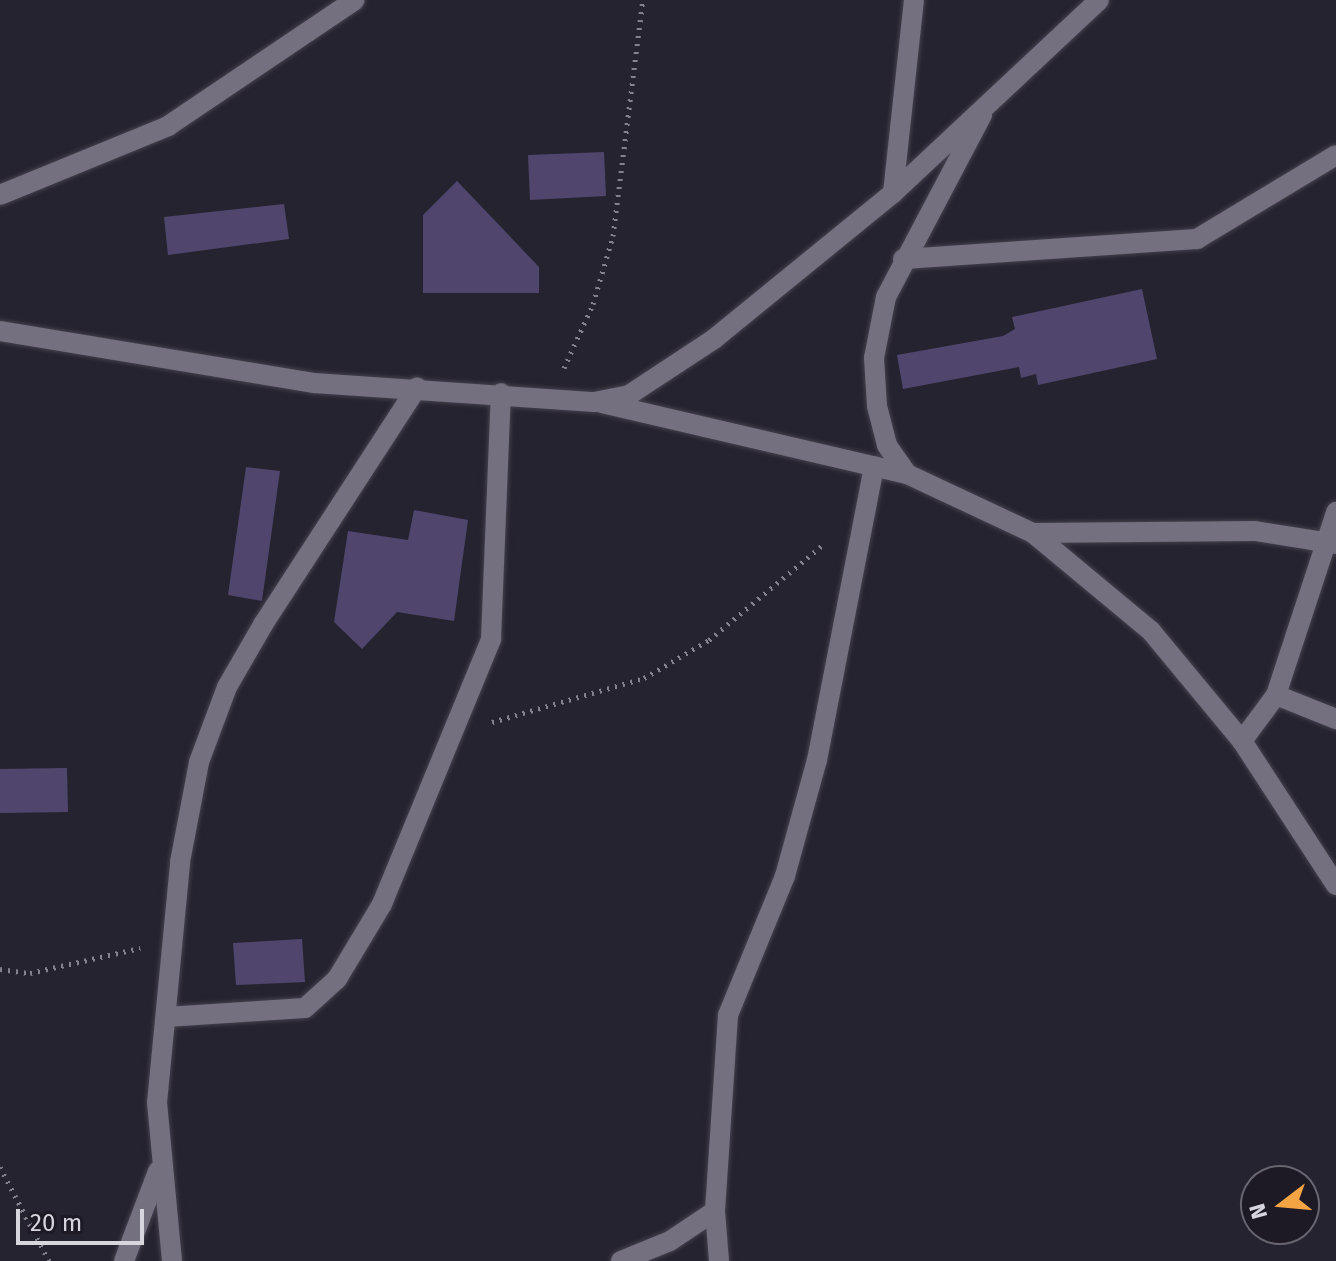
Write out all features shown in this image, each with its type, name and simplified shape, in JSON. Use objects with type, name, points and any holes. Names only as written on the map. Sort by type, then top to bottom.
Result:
[{"type":"street","points":[[0,195],[168,126],[355,0]]},
{"type":"street","points":[[893,193],[914,0]]},
{"type":"street","points":[[594,402],[663,378],[893,193],[1099,0]]},
{"type":"street","points":[[907,474],[887,445],[874,358],[886,297],[903,259],[992,98]]},
{"type":"street","points":[[903,259],[1197,239],[1232,224],[1336,155]]},
{"type":"street","points":[[0,331],[227,373],[594,402],[907,474],[1033,533],[1151,631],[1242,741],[1336,885]]},
{"type":"street","points":[[172,1261],[158,1169],[166,1017],[172,941],[199,762],[227,687],[417,387]]},
{"type":"street","points":[[166,1017],[268,1014],[305,1008],[322,997],[382,904],[491,639],[498,592],[501,393]]},
{"type":"street","points":[[719,1261],[715,1211],[728,1015],[785,876],[809,789],[874,466]]},
{"type":"street","points":[[1242,741],[1276,695],[1331,545],[1336,512]]},
{"type":"street","points":[[1033,533],[1255,531],[1331,545]]},
{"type":"street","points":[[1276,695],[1336,719]]},
{"type":"street","points":[[124,1261],[158,1169]]},
{"type":"street","points":[[621,1261],[670,1241],[715,1211]]},
{"type":"path","points":[[550,397],[593,304],[613,236],[643,0]]},
{"type":"path","points":[[455,731],[644,678],[709,640],[864,512]]},
{"type":"path","points":[[0,969],[30,973],[172,941]]},
{"type":"path","points":[[0,1167],[49,1261]]},
{"type":"building","points":[[604,152],[606,196],[530,200],[528,155]]},
{"type":"building","points":[[457,181],[539,267],[539,293],[423,293],[423,215]]},
{"type":"building","points":[[284,204],[289,239],[168,255],[164,217]]},
{"type":"building","points":[[1142,289],[1157,359],[1038,385],[1036,374],[1021,378],[1019,367],[903,389],[897,355],[1003,336],[1015,329],[1012,317]]},
{"type":"building","points":[[246,467],[280,471],[262,601],[228,595]]},
{"type":"building","points":[[414,510],[468,520],[454,621],[397,612],[362,649],[334,622],[348,531],[408,540]]},
{"type":"building","points":[[67,768],[68,812],[0,813],[0,769]]},
{"type":"building","points":[[302,939],[305,982],[236,985],[233,943]]}]
